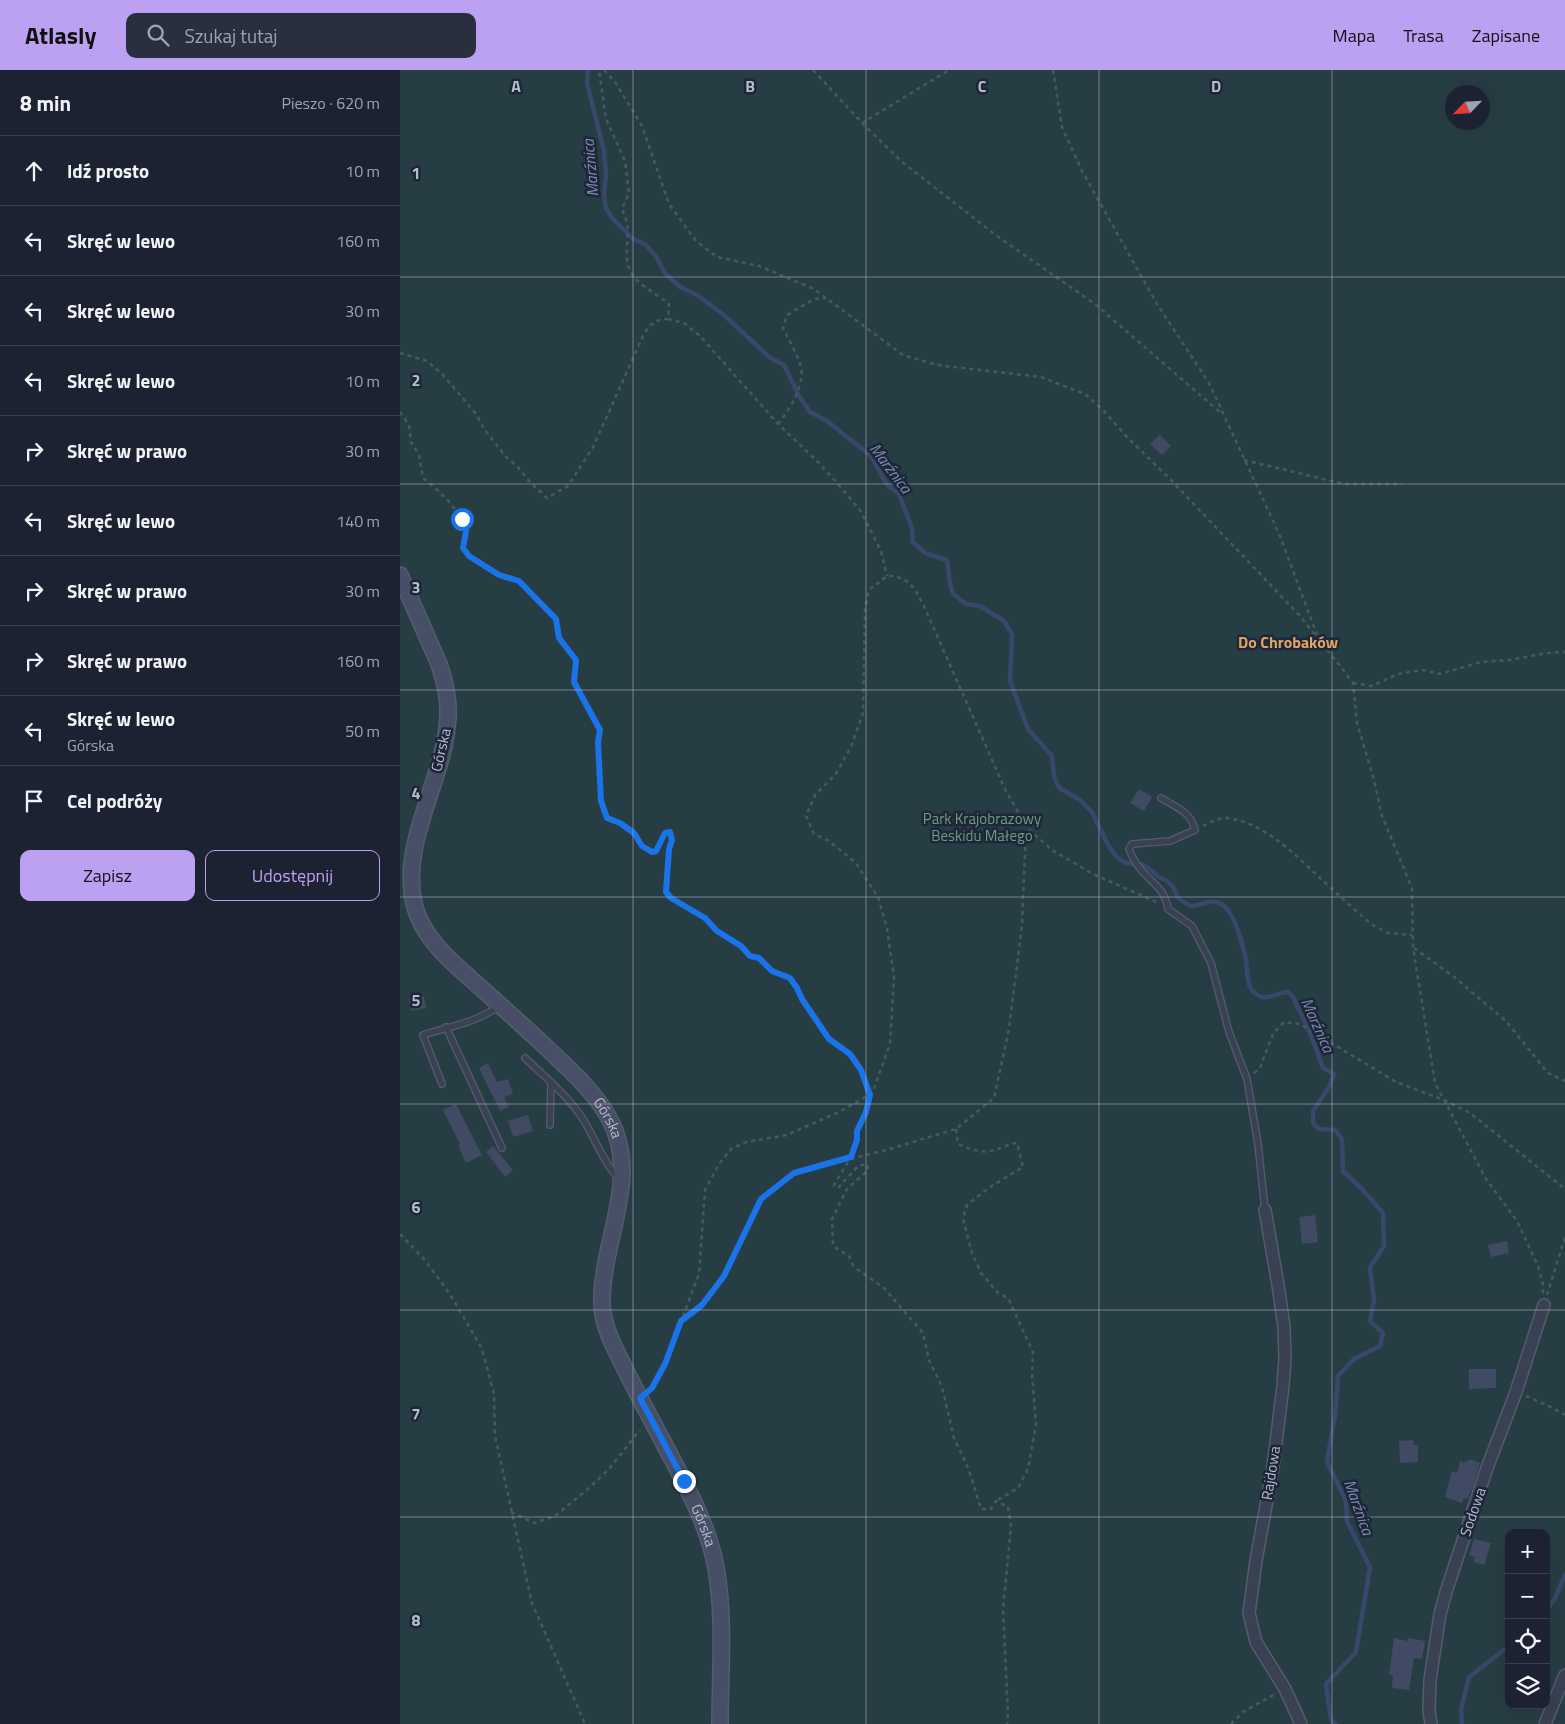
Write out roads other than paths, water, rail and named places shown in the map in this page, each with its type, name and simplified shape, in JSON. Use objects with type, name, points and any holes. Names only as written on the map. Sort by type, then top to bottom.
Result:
[{"type":"street","name":"Górska","points":[[400,575],[439,664],[448,703],[444,745],[418,832],[413,857],[411,884],[415,906],[425,929],[441,950],[581,1080],[600,1103],[620,1141],[623,1160],[622,1182],[604,1277],[602,1303],[605,1322],[611,1340],[697,1509],[716,1567],[720,1621],[720,1724]]},
{"type":"street","name":"Rajdowa","points":[[1265,1210],[1284,1327],[1283,1386],[1273,1467],[1256,1561],[1249,1613],[1256,1642],[1285,1689],[1301,1724]]},
{"type":"street","name":"Sodowa","points":[[1431,1724],[1428,1711],[1430,1680],[1437,1630],[1446,1592],[1544,1306]]},
{"type":"street","points":[[1545,1724],[1565,1675]]},
{"type":"lane","points":[[1161,798],[1186,813],[1193,821],[1195,830],[1170,840],[1132,844],[1129,849],[1144,874],[1159,887],[1166,900],[1168,909],[1192,926],[1211,963],[1229,1032],[1246,1079],[1258,1144],[1265,1210]]},
{"type":"lane","points":[[442,1084],[423,1035],[491,1012],[500,1005]]},
{"type":"lane","points":[[446,1027],[502,1148]]},
{"type":"lane","points":[[525,1058],[551,1082],[582,1117],[612,1171],[622,1182]]},
{"type":"lane","points":[[550,1125],[551,1082]]},
{"type":"waterway","name":"Marźnica","points":[[588,70],[587,83],[604,151],[606,174],[604,196],[606,208],[612,218],[633,239],[645,244],[655,255],[665,273],[680,287],[697,295],[725,316],[769,357],[784,365],[799,396],[810,412],[827,421],[871,456],[887,485],[899,494],[912,528],[913,542],[925,553],[947,560],[953,594],[966,604],[980,606],[1004,621],[1012,634],[1010,681],[1028,729],[1052,756],[1054,776],[1057,784],[1061,789],[1080,800],[1092,812],[1107,843],[1116,856],[1125,863],[1141,864],[1148,868],[1167,881],[1173,887],[1178,898],[1190,906],[1207,902],[1217,902],[1223,905],[1237,927],[1246,960],[1248,981],[1251,989],[1262,997],[1288,992],[1293,997],[1311,1035],[1323,1068],[1334,1074],[1329,1087],[1313,1111],[1313,1123],[1319,1129],[1335,1130],[1342,1139],[1343,1171],[1383,1213],[1384,1246],[1370,1268],[1374,1300],[1370,1321],[1383,1333],[1380,1346],[1354,1359],[1338,1376],[1335,1415],[1327,1462],[1346,1501],[1347,1521],[1370,1567],[1356,1652],[1326,1684],[1331,1720],[1336,1724]]},
{"type":"waterway","points":[[1550,1605],[1565,1575]]},
{"type":"waterway","points":[[1462,1724],[1461,1710],[1469,1677],[1505,1649]]},
{"type":"district","name":"Do Chrobaków","points":[[1288,642]]},
{"type":"park label","name":"Park Krajobrazowy Beskidu Małego","points":[[982,828]]}]
